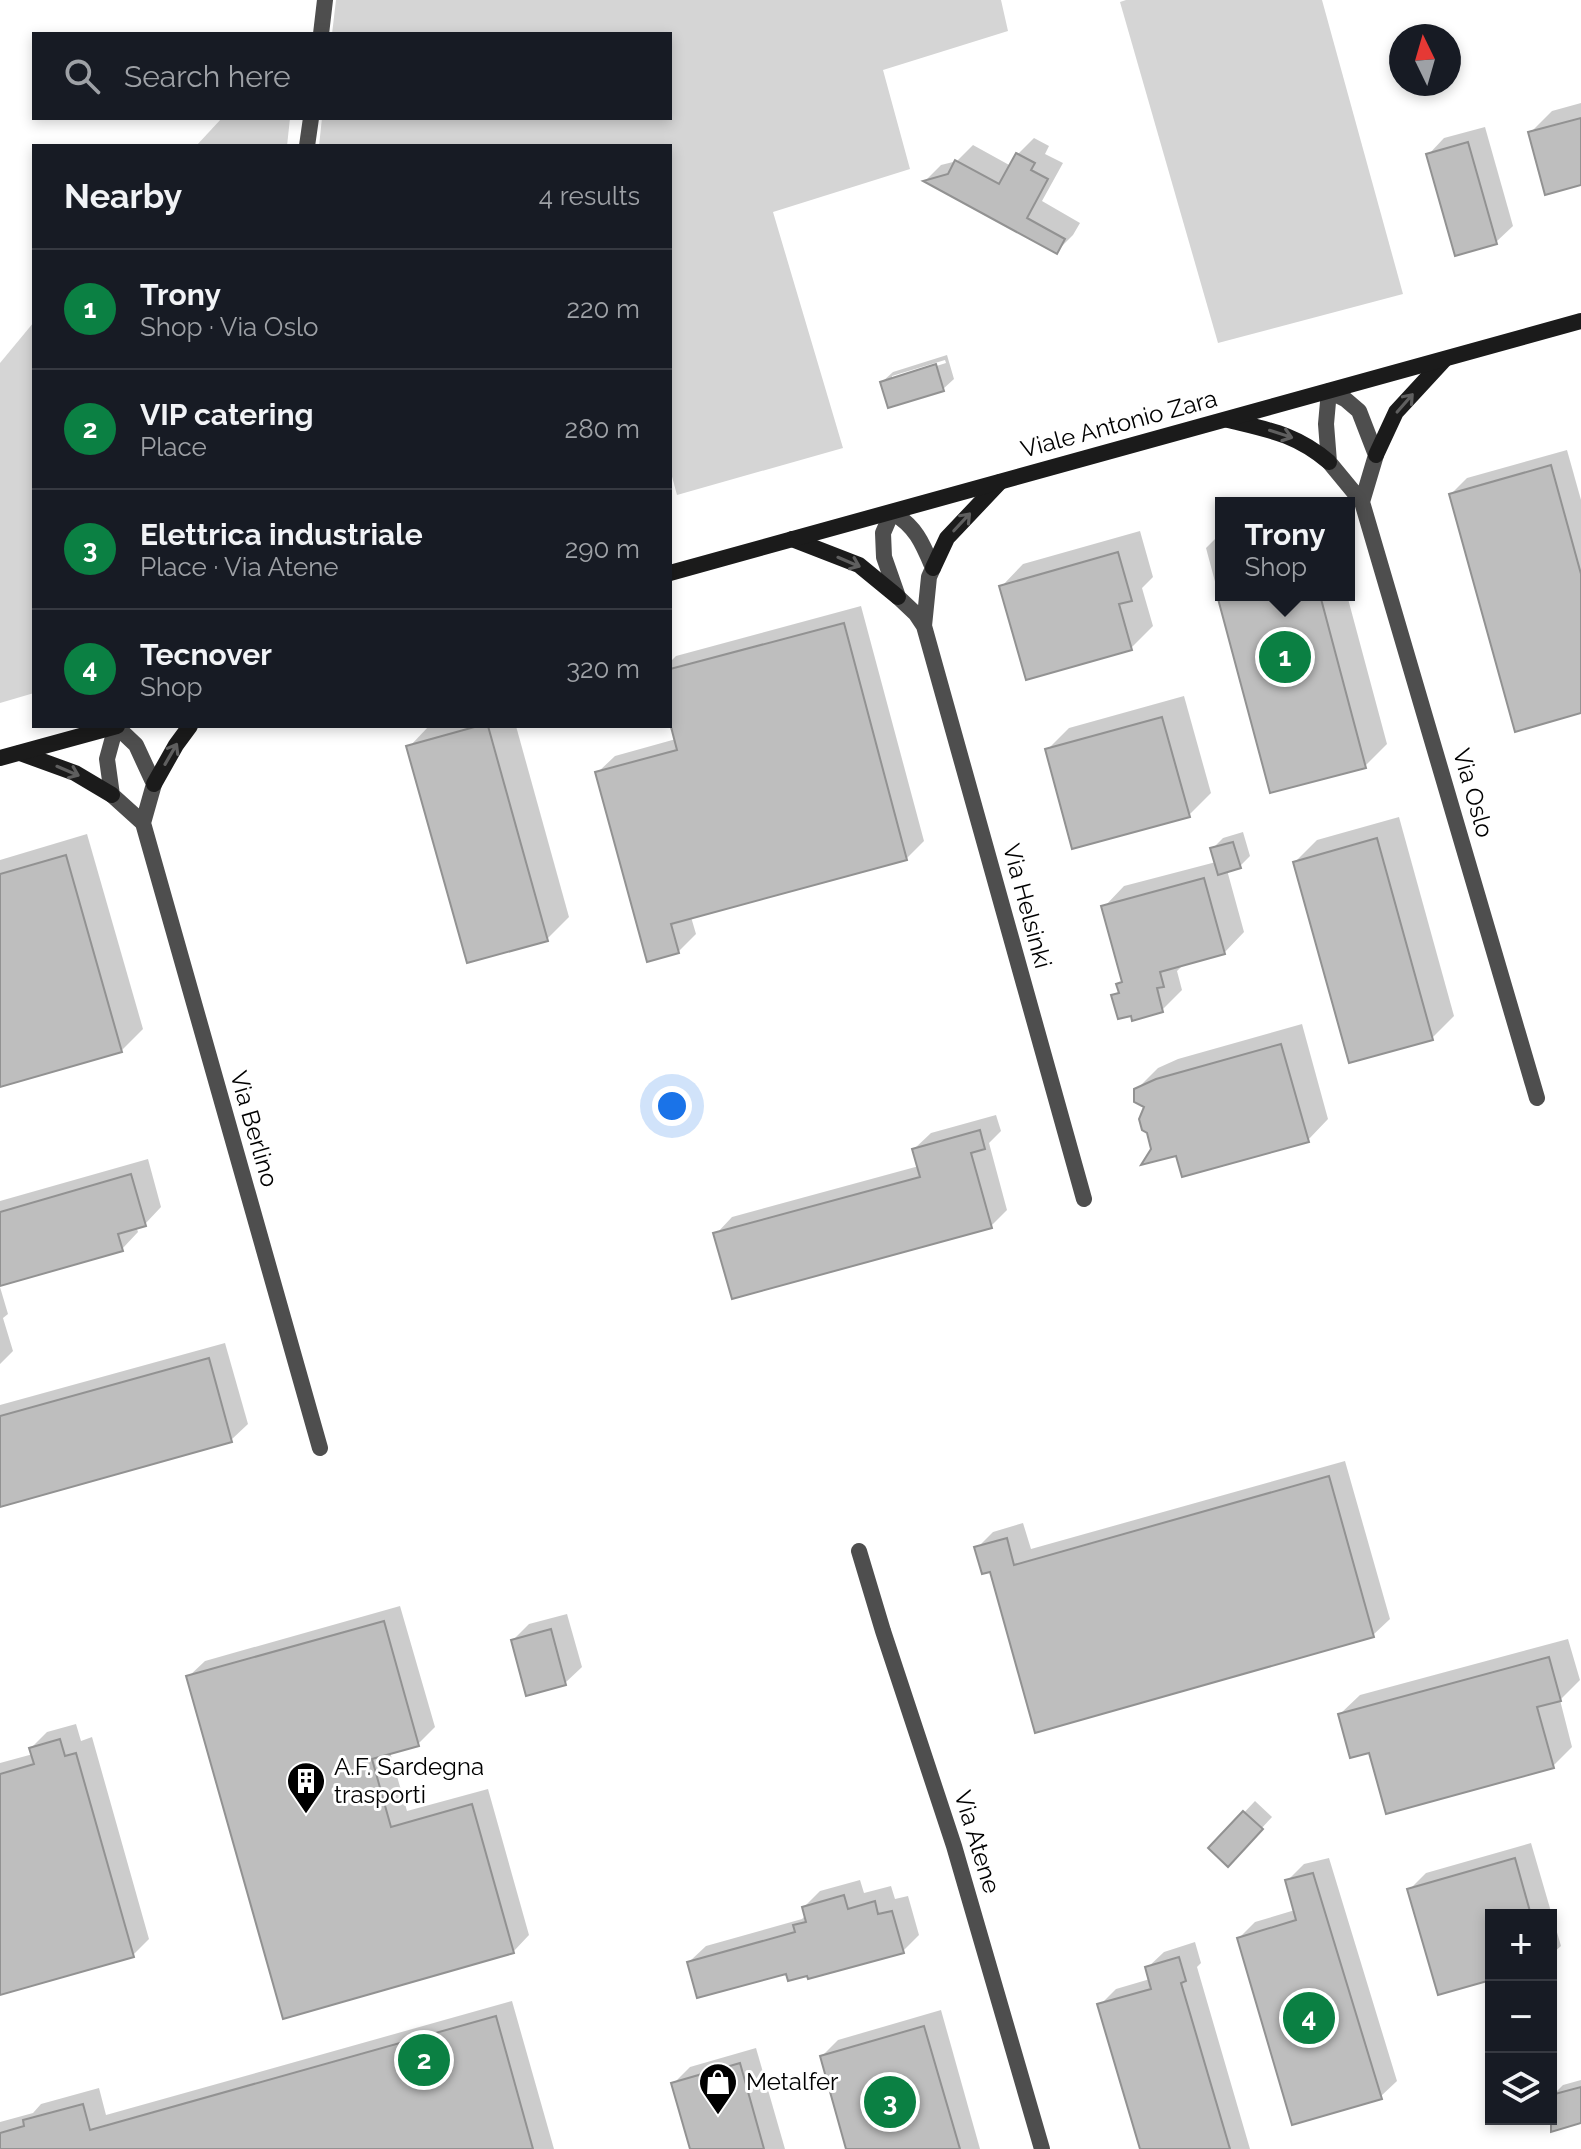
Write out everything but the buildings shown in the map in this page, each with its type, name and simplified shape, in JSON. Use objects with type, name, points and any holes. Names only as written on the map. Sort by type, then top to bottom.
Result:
[{"type":"main road","name":"Viale Antonio Zara","points":[[672,572],[1581,321]]},
{"type":"main road","points":[[1376,455],[1396,412],[1445,359]]},
{"type":"main road","points":[[1227,420],[1286,434],[1310,446],[1329,462]]},
{"type":"main road","points":[[933,568],[947,538],[1000,482]]},
{"type":"main road","points":[[792,539],[859,565],[898,597]]},
{"type":"main road","points":[[0,758],[109,728]]},
{"type":"main road","points":[[154,784],[189,728]]},
{"type":"main road","points":[[20,753],[75,773],[112,795]]},
{"type":"street","points":[[321,32],[325,0]]},
{"type":"street","points":[[307,144],[311,120]]},
{"type":"street","points":[[1329,462],[1326,424],[1329,391],[1359,411],[1376,455],[1362,502]]},
{"type":"street","name":"Via Oslo","points":[[1329,462],[1362,502],[1537,1098]]},
{"type":"street","points":[[892,512],[910,523],[933,568]]},
{"type":"street","name":"Via Helsinki","points":[[892,512],[883,533],[884,557],[898,597],[924,626],[1084,1199]]},
{"type":"street","name":"Via Helsinki","points":[[924,626],[929,577],[933,568]]},
{"type":"street","points":[[115,728],[107,759],[112,795],[143,823],[154,784],[136,745],[118,728]]},
{"type":"street","name":"Via Berlino","points":[[143,823],[320,1448]]},
{"type":"street","name":"Via Atene","points":[[859,1551],[954,1846],[1042,2149]]},
{"type":"shaded area","points":[[336,0],[1001,0],[1008,31],[883,70],[910,169],[773,212],[843,448],[677,495],[672,476],[672,144],[319,144],[322,120],[672,120],[672,32],[332,32]]},
{"type":"shaded area","points":[[1322,0],[1403,294],[1218,343],[1120,2]]},
{"type":"shaded area","points":[[220,120],[290,120],[287,144],[198,144]]},
{"type":"shaded area","points":[[32,324],[32,694],[0,703],[0,363]]},
{"type":"place","name":"Trony","points":[[1285,657]]},
{"type":"place","name":"A.F. Sardegna trasporti","points":[[306,1815]]},
{"type":"place","name":"Tecnover","points":[[1309,2018]]},
{"type":"place","name":"VIP catering","points":[[424,2060]]},
{"type":"place","name":"Elettrica industriale","points":[[890,2102]]},
{"type":"place","name":"Metalfer","points":[[718,2116]]}]
